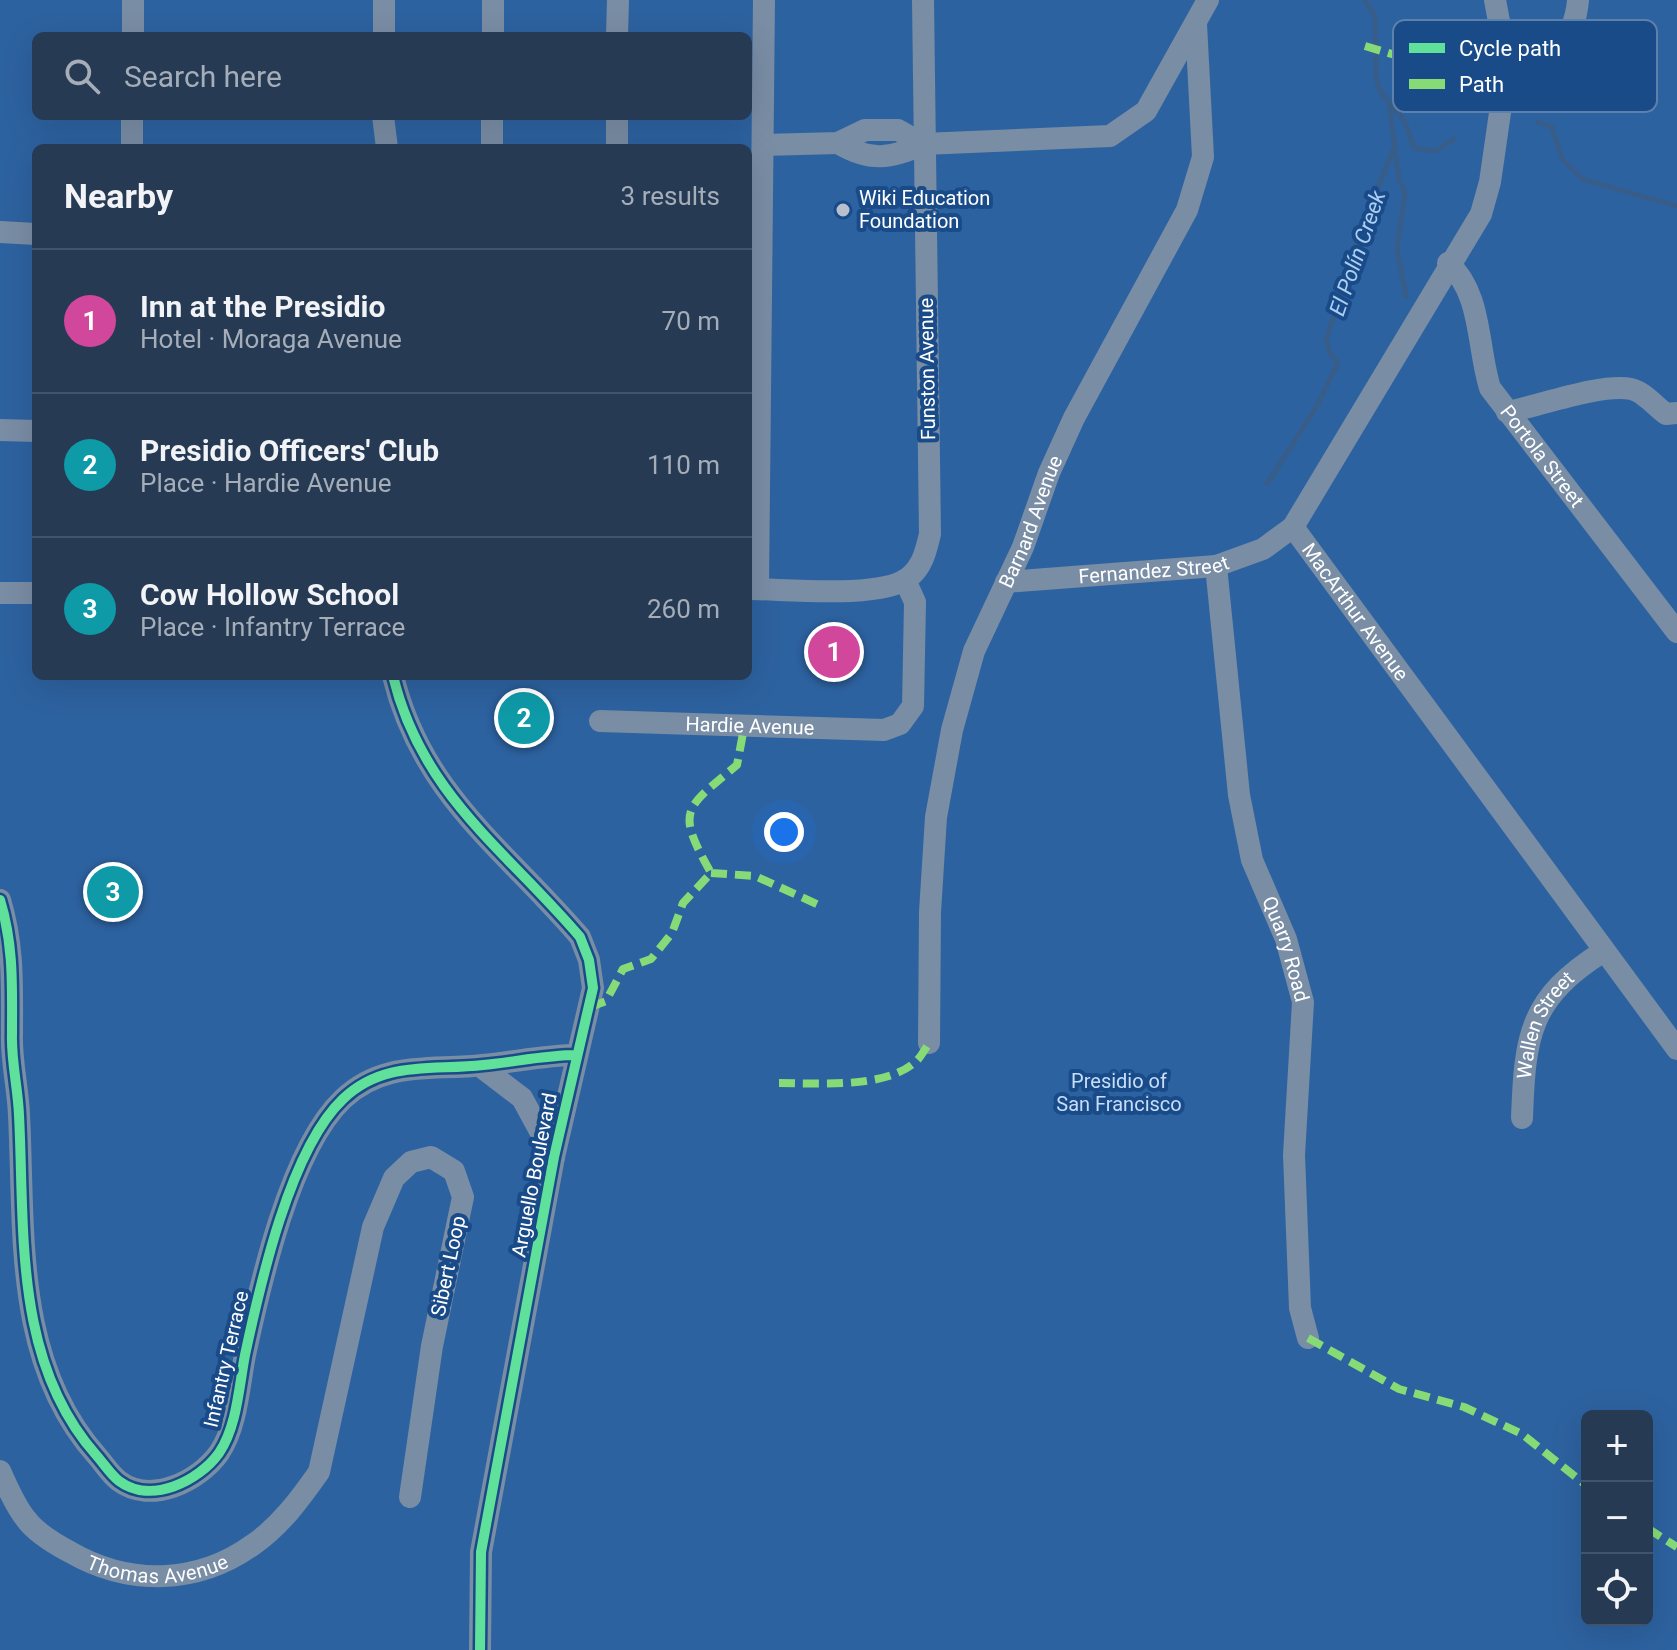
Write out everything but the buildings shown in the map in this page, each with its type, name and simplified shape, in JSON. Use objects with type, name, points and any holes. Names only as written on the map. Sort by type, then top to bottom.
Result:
[{"type":"street","points":[[133,0],[133,32]]},
{"type":"street","points":[[384,0],[384,32]]},
{"type":"street","points":[[493,0],[493,32]]},
{"type":"street","points":[[617,32],[618,0]]},
{"type":"street","points":[[764,0],[763,145],[755,347],[753,589],[875,589],[905,580]]},
{"type":"street","name":"Funston Avenue","points":[[905,580],[923,559],[930,534],[923,0]]},
{"type":"street","points":[[763,145],[838,143],[860,156],[899,155],[923,144],[1110,136],[1146,111],[1208,0]]},
{"type":"street","name":"MacArthur Avenue","points":[[1495,0],[1499,20]]},
{"type":"street","points":[[1573,20],[1578,0]]},
{"type":"street","name":"Barnard Avenue","points":[[929,1043],[930,912],[936,817],[952,730],[974,651],[1074,418],[1187,210],[1203,157],[1196,24]]},
{"type":"street","name":"MacArthur Avenue","points":[[1500,112],[1481,214],[1448,263],[1293,527],[1677,1049]]},
{"type":"street","points":[[132,120],[132,144]]},
{"type":"street","points":[[384,120],[386,144]]},
{"type":"street","points":[[492,120],[493,144]]},
{"type":"street","points":[[617,120],[617,144]]},
{"type":"street","points":[[0,232],[32,234]]},
{"type":"street","name":"Portola Street","points":[[1448,263],[1465,278],[1490,388],[1677,632]]},
{"type":"street","points":[[1507,412],[1575,395],[1627,388],[1641,393],[1672,413],[1677,435]]},
{"type":"street","points":[[0,430],[32,431]]},
{"type":"street","name":"Fernandez Street","points":[[1006,582],[1216,566],[1263,549],[1293,527]]},
{"type":"street","name":"Quarry Road","points":[[1216,566],[1239,795],[1252,860],[1286,939],[1303,1002],[1294,1155],[1300,1308],[1308,1338]]},
{"type":"street","name":"Hardie Avenue","points":[[600,721],[884,730],[900,724],[913,706],[915,602],[905,580]]},
{"type":"street","points":[[0,593],[32,593]]},
{"type":"street","name":"Arguello Boulevard","points":[[395,680],[423,759],[456,806],[580,937],[589,960],[593,988],[554,1157],[481,1552],[480,1650]]},
{"type":"street","name":"Infantry Terrace","points":[[0,900],[13,963],[6,1040],[19,1113],[22,1247],[33,1325],[56,1391],[87,1445],[120,1482],[145,1492],[171,1487],[202,1472],[221,1451],[232,1424],[255,1310],[290,1194],[328,1117],[344,1098],[384,1073],[413,1067],[480,1066],[577,1055]]},
{"type":"street","name":"Wallen Street","points":[[1522,1118],[1524,1054],[1540,1010],[1570,974],[1604,951]]},
{"type":"street","points":[[480,1066],[522,1098],[554,1157]]},
{"type":"street","name":"Sibert Loop","points":[[319,1472],[373,1227],[394,1178],[411,1162],[431,1157],[454,1171],[463,1197],[432,1346],[410,1497]]},
{"type":"street","name":"Thomas Avenue","points":[[0,1471],[26,1520],[54,1543],[114,1571],[158,1577],[211,1568],[254,1544],[295,1506],[319,1472]]},
{"type":"green space","name":"Presidio of San Francisco","points":[[0,0],[1677,0],[1677,1650],[0,1650]]},
{"type":"waterway","name":"El Polín Creek","points":[[1365,0],[1375,16],[1376,78],[1380,91],[1393,107]]},
{"type":"waterway","name":"El Polín Creek","points":[[1389,103],[1399,180],[1405,192],[1397,250],[1406,296]]},
{"type":"waterway","name":"El Polín Creek","points":[[1397,112],[1405,122],[1414,148],[1436,151],[1454,139]]},
{"type":"waterway","name":"El Polín Creek","points":[[1538,122],[1552,127],[1562,159],[1582,179],[1677,206]]},
{"type":"waterway","name":"El Polín Creek","points":[[1267,484],[1317,406],[1338,363],[1326,341],[1358,238],[1395,145]]},
{"type":"marked path","points":[[1365,46],[1393,54]]},
{"type":"marked path","points":[[590,1007],[606,1001],[623,969],[651,959],[672,933],[683,903],[711,873],[693,836],[691,812],[705,792],[737,765],[744,728]]},
{"type":"marked path","points":[[711,873],[755,876],[819,905]]},
{"type":"marked path","points":[[779,1083],[849,1083],[885,1077],[914,1063],[929,1043]]},
{"type":"marked path","points":[[1308,1338],[1399,1389],[1464,1407],[1522,1434],[1582,1482]]},
{"type":"marked path","points":[[1653,1532],[1677,1547]]},
{"type":"cycle path","points":[[394,680],[406,718],[445,788],[580,937],[589,960],[593,988],[554,1157],[481,1552],[480,1650]]},
{"type":"cycle path","points":[[0,900],[10,950],[24,1249],[37,1337],[50,1379],[70,1419],[113,1476],[132,1488],[159,1490],[187,1480],[210,1463],[225,1443],[234,1419],[251,1326],[280,1220],[307,1150],[324,1121],[343,1099],[375,1078],[392,1073],[577,1055]]},
{"type":"place","name":"Wiki Education Foundation","points":[[843,210]]},
{"type":"place","name":"Inn at the Presidio","points":[[834,652]]},
{"type":"place","name":"Presidio Officers' Club","points":[[524,718]]},
{"type":"place","name":"Cow Hollow School","points":[[113,892]]}]
